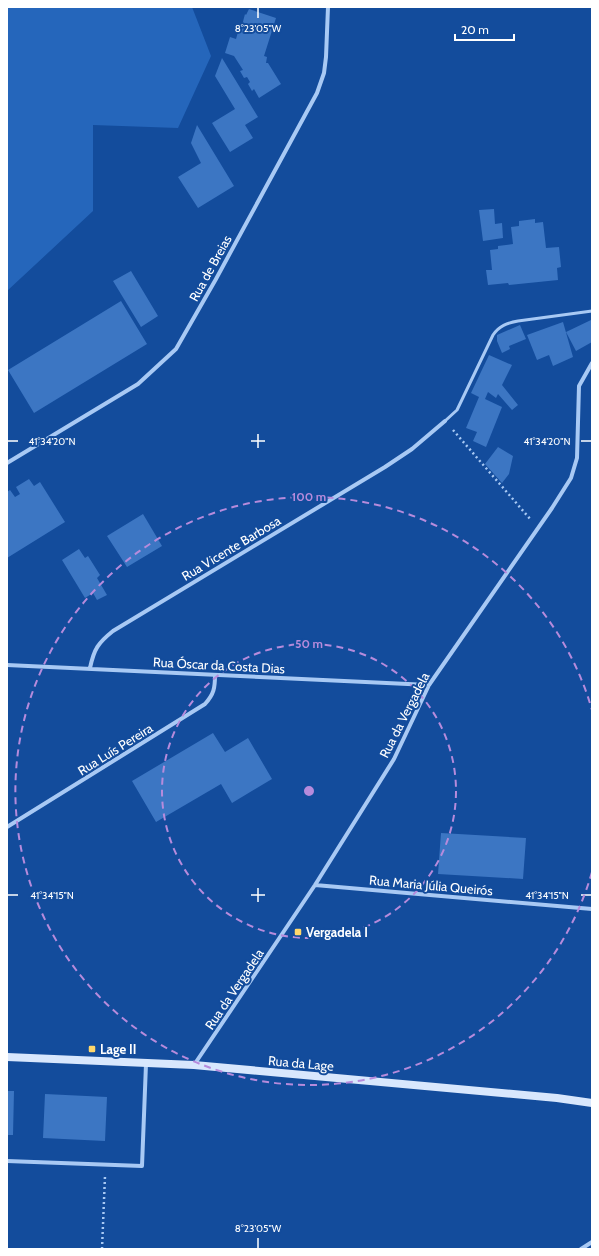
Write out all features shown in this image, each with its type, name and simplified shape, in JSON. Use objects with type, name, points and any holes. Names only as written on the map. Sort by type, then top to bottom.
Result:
[{"type":"street","name":"Rua de Breias","points":[[7,463],[138,384],[176,349],[216,279],[317,93],[324,73],[328,7]]},
{"type":"street","name":"Rua da Vergadela","points":[[194,1065],[315,885],[394,759],[429,685],[571,478],[577,458],[578,386],[592,363]]},
{"type":"street","name":"Rua Vicente Barbosa","points":[[90,668],[94,653],[102,640],[113,630],[385,467],[412,449],[445,421]]},
{"type":"street","name":"Rua Óscar da Costa Dias","points":[[7,665],[429,685]]},
{"type":"street","name":"Rua Luís Pereira","points":[[7,827],[205,704],[212,696],[215,687],[215,675]]},
{"type":"street","name":"Rua Maria Júlia Queirós","points":[[315,885],[592,909]]},
{"type":"street","name":"Rua da Lage","points":[[7,1057],[194,1065],[541,1096],[592,1103]]},
{"type":"street","points":[[7,1161],[142,1166],[146,1064]]},
{"type":"street","points":[[581,1249],[592,1242]]},
{"type":"lane","name":"Rua Vicente Barbosa","points":[[445,421],[457,410],[493,335],[500,327],[510,322],[592,311]]},
{"type":"path","points":[[445,421],[538,528]]},
{"type":"path","points":[[102,1249],[106,1165]]},
{"type":"shaded area","points":[[7,7],[192,7],[211,56],[178,128],[93,125],[93,211],[7,291]]},
{"type":"building","points":[[249,9],[276,18],[264,56],[267,57],[266,63],[268,63],[281,84],[259,98],[254,89],[252,91],[248,84],[250,82],[247,77],[244,78],[240,71],[243,70],[234,56],[225,53],[230,37],[236,39],[238,32],[240,33],[245,14],[246,15]]},
{"type":"building","points":[[222,58],[258,117],[245,125],[253,138],[230,152],[212,123],[235,109],[215,76]]},
{"type":"building","points":[[197,125],[234,186],[198,208],[178,177],[201,163],[191,143]]},
{"type":"building","points":[[494,209],[495,224],[502,223],[503,238],[483,241],[479,210]]},
{"type":"building","points":[[535,219],[535,223],[543,222],[546,248],[559,247],[561,267],[557,268],[558,280],[509,285],[508,283],[488,285],[486,270],[492,270],[490,250],[498,249],[498,246],[513,244],[511,227],[519,226],[519,221]]},
{"type":"building","points":[[131,271],[158,316],[141,327],[113,281]]},
{"type":"building","points":[[121,301],[147,344],[34,413],[8,370]]},
{"type":"building","points":[[591,320],[592,342],[576,351],[566,332]]},
{"type":"building","points":[[563,322],[573,357],[553,366],[549,355],[537,360],[527,335]]},
{"type":"building","points":[[520,325],[526,339],[509,346],[510,349],[502,353],[497,341],[497,335]]},
{"type":"building","points":[[489,355],[512,365],[502,385],[518,405],[512,410],[498,394],[496,398],[488,392],[485,399],[502,407],[486,447],[473,441],[477,432],[466,428],[479,397],[471,393]]},
{"type":"building","points":[[498,447],[513,456],[509,474],[502,483],[485,464]]},
{"type":"building","points":[[29,479],[34,486],[40,482],[65,522],[7,558],[7,492],[10,490],[15,497],[20,494],[16,487]]},
{"type":"building","points":[[143,514],[162,546],[127,567],[107,536]]},
{"type":"building","points":[[79,549],[85,558],[88,556],[100,575],[97,578],[107,595],[97,600],[93,593],[85,598],[62,560]]},
{"type":"building","points":[[213,733],[225,752],[248,738],[272,779],[232,803],[221,784],[156,822],[132,781]]},
{"type":"building","points":[[441,833],[526,838],[523,879],[438,874]]},
{"type":"building","points":[[7,1091],[14,1091],[13,1135],[7,1135]]},
{"type":"building","points":[[45,1094],[107,1097],[105,1141],[43,1138]]},
{"type":"place","name":"Vergadela I","points":[[298,932]]},
{"type":"place","name":"Lage II","points":[[92,1049]]}]
